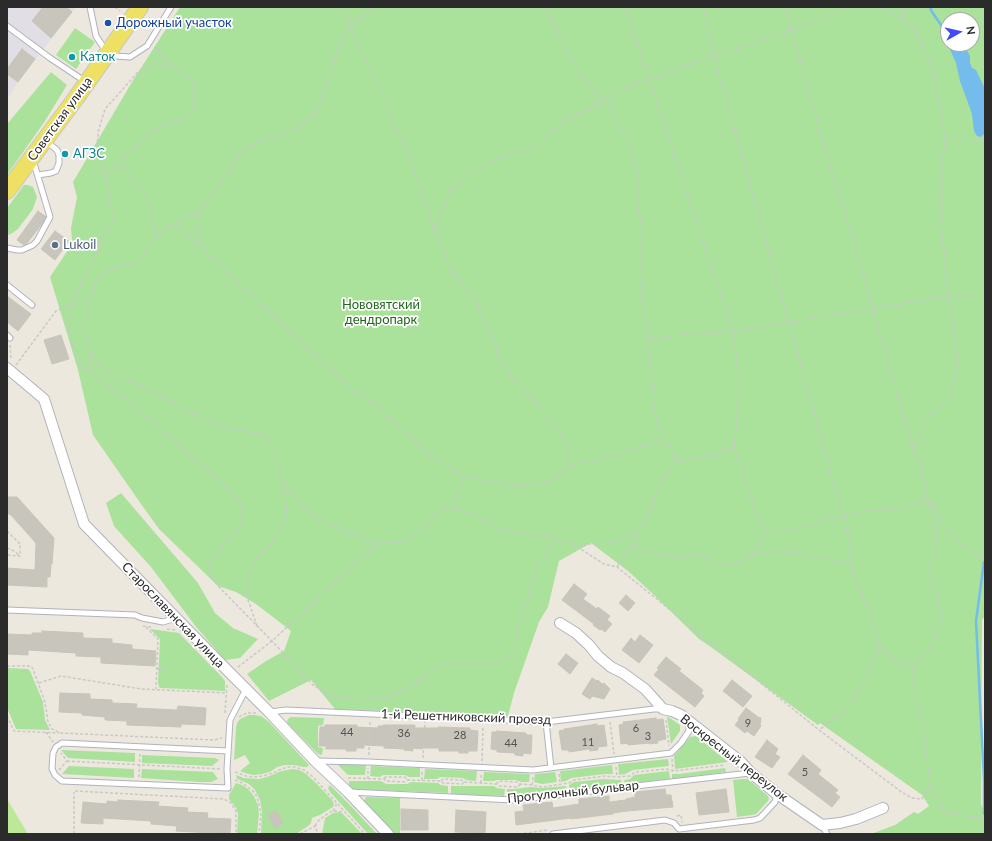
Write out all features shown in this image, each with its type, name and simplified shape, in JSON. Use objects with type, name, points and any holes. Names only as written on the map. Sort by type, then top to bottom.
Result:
[{"type":"main road","name":"Советская улица","points":[[7,191],[140,7]]},
{"type":"street","name":"Старославянская улица","points":[[9,370],[44,399],[84,524],[176,618],[228,676],[246,689],[388,834]]},
{"type":"street","name":"Воскресный переулок","points":[[560,623],[576,633],[611,667],[623,673],[645,689],[663,709],[681,715],[689,723],[741,762],[751,773],[777,794],[824,830],[883,808]]},
{"type":"lane","points":[[90,7],[96,36],[104,48],[116,56],[130,57],[147,46],[171,7]]},
{"type":"lane","points":[[7,26],[86,83]]},
{"type":"lane","points":[[38,175],[56,171],[59,163],[59,155],[57,150],[44,140]]},
{"type":"lane","points":[[7,248],[22,250],[33,244],[37,241],[50,217],[32,157]]},
{"type":"lane","points":[[7,285],[32,305]]},
{"type":"lane","points":[[7,610],[135,615],[142,618],[163,622],[176,618]]},
{"type":"lane","points":[[228,751],[62,743],[56,747],[53,753],[52,769],[55,775],[62,782],[228,788],[230,720],[246,689]]},
{"type":"lane","name":"1-й Решетниковский проезд","points":[[269,712],[286,710],[546,722],[663,709]]},
{"type":"lane","points":[[546,722],[551,768]]},
{"type":"lane","points":[[670,750],[681,743],[688,731],[689,723]]},
{"type":"lane","name":"Прогулочный бульвар","points":[[315,761],[369,762],[533,770],[615,760],[670,750]]},
{"type":"lane","name":"Прогулочный бульвар","points":[[348,792],[513,800],[751,773]]},
{"type":"lane","points":[[553,832],[562,834],[664,820],[674,823],[680,829],[754,820],[760,818],[775,802],[777,794]]},
{"type":"path","points":[[115,7],[120,11]]},
{"type":"path","points":[[171,224],[203,249],[351,389],[373,403],[429,455],[464,477],[508,484],[532,485],[553,480],[561,475],[568,466],[568,444],[541,409],[510,375],[497,350],[475,300],[453,273],[440,245],[436,230],[409,157],[343,7]]},
{"type":"path","points":[[203,249],[196,223],[201,210],[241,154],[255,143],[295,129],[312,118],[320,104],[342,39],[350,25],[375,7]]},
{"type":"path","points":[[546,7],[568,56],[584,79],[597,92],[608,100],[629,145],[638,171],[637,200],[642,232],[641,261],[643,302],[649,339],[654,404],[658,423],[664,440],[678,461]]},
{"type":"path","points":[[625,7],[733,331],[738,377],[734,448],[760,524],[767,532]]},
{"type":"path","points":[[703,7],[714,56],[843,516],[848,536],[853,577],[871,613],[879,645],[895,661],[914,668]]},
{"type":"path","points":[[785,7],[822,140],[852,233],[914,451],[918,459],[927,498],[937,530],[936,548],[929,570],[931,586],[938,598],[941,618],[931,647],[914,668],[913,679],[923,725],[930,784],[945,812],[975,817],[985,815]]},
{"type":"path","points":[[436,230],[450,192],[469,174],[505,156],[534,147],[567,119],[608,100],[623,90],[646,79],[650,79],[791,30],[848,7]]},
{"type":"path","points":[[880,7],[914,28],[934,72],[945,138],[941,177],[940,211],[956,363],[953,391],[950,397],[924,421],[914,451]]},
{"type":"path","points":[[902,7],[903,20]]},
{"type":"path","points":[[147,46],[156,48],[170,64],[185,72],[193,82],[195,95],[192,110],[185,118],[153,131],[126,154],[123,160],[123,165],[137,186],[149,198],[156,238]]},
{"type":"path","points":[[170,64],[155,63],[139,71],[105,109],[98,132],[97,152],[106,177],[111,202],[112,223],[73,303],[69,322],[73,348],[82,365],[127,399],[228,489],[240,502],[242,517],[239,529],[207,564],[210,577],[313,685],[336,698],[360,700],[385,698],[421,680],[436,666],[457,663],[496,664],[506,657],[515,646],[518,624],[527,603],[538,562],[547,553],[554,538]]},
{"type":"path","points":[[596,105],[598,97],[597,92]]},
{"type":"path","points":[[945,138],[977,140],[985,137]]},
{"type":"path","points":[[106,177],[111,171],[123,165]]},
{"type":"path","points":[[89,370],[91,354],[86,329],[86,307],[93,288],[100,276],[115,267],[136,264],[156,238],[171,224],[201,210]]},
{"type":"path","points":[[649,339],[688,334],[733,331],[872,307],[948,296],[977,296]]},
{"type":"path","points":[[9,370],[56,311],[73,303]]},
{"type":"path","points":[[8,337],[9,370]]},
{"type":"path","points":[[91,354],[100,366],[117,377],[140,386],[207,421],[228,428],[263,435],[271,444],[284,486],[287,512],[281,530],[259,555],[250,570],[245,584],[248,600],[257,626]]},
{"type":"path","points":[[568,466],[617,454],[664,440]]},
{"type":"path","points":[[617,567],[633,544],[651,510],[657,491],[678,461],[712,456],[734,448]]},
{"type":"path","points":[[452,508],[464,477]]},
{"type":"path","points":[[284,486],[301,505],[318,518],[359,537],[380,543],[391,544],[406,542],[440,512],[452,508],[471,513],[498,529],[518,533],[538,534],[573,544],[604,564],[617,567],[819,730],[900,791],[912,798],[922,799],[930,784]]},
{"type":"path","points":[[767,532],[790,530],[855,512],[910,507],[927,498]]},
{"type":"path","points":[[927,498],[952,537],[985,561]]},
{"type":"path","points":[[7,531],[20,544],[20,556]]},
{"type":"path","points":[[573,544],[606,543],[620,540],[639,532]]},
{"type":"path","points":[[754,554],[767,532]]},
{"type":"path","points":[[7,536],[10,533]]},
{"type":"path","points":[[225,715],[228,676],[272,641],[373,547],[380,543]]},
{"type":"path","points":[[633,544],[656,554],[677,557],[699,554],[717,565],[738,563],[754,554],[792,552],[852,564]]},
{"type":"path","points":[[7,548],[20,556]]},
{"type":"path","points":[[976,554],[985,556]]},
{"type":"path","points":[[7,555],[20,556]]},
{"type":"path","points":[[139,625],[153,628]]},
{"type":"path","points":[[146,627],[158,639],[156,689]]},
{"type":"path","points":[[167,629],[181,630]]},
{"type":"path","points":[[819,730],[849,707],[868,675],[879,645]]},
{"type":"path","points":[[7,666],[31,666],[45,702],[48,722],[52,728],[60,733]]},
{"type":"path","points":[[157,668],[166,672]]},
{"type":"path","points":[[38,684],[61,676],[141,689],[227,692]]},
{"type":"path","points":[[237,720],[241,716],[247,714],[258,714]]},
{"type":"path","points":[[368,778],[370,714]]},
{"type":"path","points":[[609,714],[617,777]]},
{"type":"path","points":[[7,716],[14,731],[214,740],[224,737]]},
{"type":"path","points":[[422,780],[425,716]]},
{"type":"path","points":[[481,783],[484,719]]},
{"type":"path","points":[[666,719],[673,771]]},
{"type":"path","points":[[670,750],[673,744]]},
{"type":"path","points":[[139,784],[140,747]]},
{"type":"path","name":"Прогулочный бульвар","points":[[496,784],[499,782],[518,782],[520,784],[543,787],[569,783],[574,780],[605,776],[630,776],[635,772],[667,769],[673,771],[725,765]]},
{"type":"path","points":[[558,768],[560,784]]},
{"type":"path","points":[[228,769],[235,780],[242,783],[255,793],[261,814],[259,834]]},
{"type":"path","name":"Прогулочный бульвар","points":[[384,779],[386,777],[405,777],[407,780]]},
{"type":"path","name":"Прогулочный бульвар","points":[[333,778],[368,778],[405,782],[407,780],[422,780],[462,784],[464,782]]},
{"type":"path","name":"Прогулочный бульвар","points":[[441,781],[443,779],[462,780],[464,782],[518,787],[520,784]]},
{"type":"path","points":[[74,834],[75,782]]},
{"type":"path","points":[[74,791],[224,799],[231,803],[236,811],[236,834]]},
{"type":"path","points":[[333,811],[336,803]]},
{"type":"path","points":[[300,834],[315,826],[319,820],[333,811],[345,812]]},
{"type":"path","points":[[674,816],[681,815],[680,829]]},
{"type":"path","points":[[315,826],[318,834]]},
{"type":"path","points":[[519,834],[553,832]]},
{"type":"shaded area","points":[[7,7],[76,7],[18,82],[7,99]]},
{"type":"green space","name":"Нововятский дендропарк","points":[[180,7],[985,7],[985,616],[982,620],[981,804],[985,813],[985,834],[871,834],[895,825],[914,812],[918,814],[929,806],[922,795],[820,723],[818,725],[699,639],[628,571],[591,543],[559,561],[548,607],[539,622],[514,693],[508,716],[335,709],[311,680],[269,701],[247,674],[284,651],[291,631],[256,604],[236,592],[218,586],[159,529],[93,435],[78,370],[50,277],[70,247],[72,241],[71,228],[77,197],[73,182],[132,82]]},
{"type":"green space","points":[[75,28],[95,42],[76,69],[56,55]]},
{"type":"green space","points":[[51,72],[67,85],[45,121],[7,175],[7,124]]},
{"type":"green space","points":[[24,185],[33,187],[37,197],[33,209],[18,229],[7,235],[7,208]]},
{"type":"green space","points":[[121,493],[198,583],[215,613],[233,628],[258,639],[240,658],[225,660],[197,628],[151,567],[114,526],[106,503]]},
{"type":"green space","points":[[150,629],[179,633],[222,677],[225,681],[225,691],[159,687],[160,639]]},
{"type":"green space","points":[[7,668],[28,669],[30,671],[43,702],[45,720],[50,730],[16,729],[7,708]]},
{"type":"green space","points":[[249,715],[261,716],[269,722],[309,765],[307,767],[303,767],[285,765],[277,767],[270,772],[253,775],[240,771],[250,763],[245,755],[234,760],[236,728],[240,719]]},
{"type":"green space","points":[[667,716],[680,725],[680,731],[671,744]]},
{"type":"green space","points":[[291,717],[324,718],[323,725],[318,726],[318,747],[323,748],[322,755],[318,754],[288,724],[287,721]]},
{"type":"green space","points":[[696,736],[728,762],[675,769],[674,756],[690,737]]},
{"type":"green space","points":[[61,750],[135,753],[135,762],[68,758]]},
{"type":"green space","points":[[142,755],[215,758],[219,760],[212,766],[142,763]]},
{"type":"green space","points":[[668,759],[669,766],[633,770],[619,775],[618,764]]},
{"type":"green space","points":[[338,765],[366,765],[365,775],[348,775]]},
{"type":"green space","points":[[612,765],[613,774],[571,778],[561,782],[560,771]]},
{"type":"green space","points":[[69,766],[134,769],[134,778],[62,774]]},
{"type":"green space","points":[[371,766],[420,768],[420,777],[409,777],[405,775],[383,775],[380,777],[370,776]]},
{"type":"green space","points":[[725,768],[726,772],[672,779],[672,774]]},
{"type":"green space","points":[[142,769],[213,772],[218,779],[211,782],[200,782],[141,778]]},
{"type":"green space","points":[[293,769],[305,773],[315,782],[332,800],[334,804],[333,807],[312,818],[311,823],[308,826],[296,834],[261,834],[262,812],[260,800],[255,790],[249,784],[237,779],[236,775],[244,778],[259,779],[281,771]]},
{"type":"green space","points":[[425,769],[477,771],[476,781],[466,780],[463,778],[440,777],[437,779],[424,779]]},
{"type":"green space","points":[[669,771],[670,779],[625,784],[624,780],[630,779],[634,775]]},
{"type":"green space","points":[[484,772],[530,774],[529,782],[521,782],[516,780],[483,781]]},
{"type":"green space","points":[[555,772],[557,782],[542,784],[534,782],[535,774]]},
{"type":"green space","points":[[603,779],[621,780],[622,784],[570,791],[569,785],[574,782]]},
{"type":"green space","points":[[748,779],[769,798],[756,814],[737,817],[733,780]]},
{"type":"green space","points":[[349,781],[381,781],[386,784],[407,784],[411,782],[438,783],[448,786],[448,793],[349,789]]},
{"type":"green space","points":[[236,783],[248,789],[254,796],[258,805],[259,814],[257,834],[237,834],[238,814],[236,808],[229,799],[229,795]]},
{"type":"green space","points":[[330,785],[377,834],[368,834],[330,792],[328,788]]},
{"type":"green space","points":[[451,786],[494,786],[505,789],[504,796],[451,794]]},
{"type":"green space","points":[[566,786],[567,790],[513,797],[507,796],[507,789]]},
{"type":"green space","points":[[366,797],[400,798],[400,834],[394,834],[365,803],[364,801]]},
{"type":"green space","points":[[7,799],[28,834],[7,834]]},
{"type":"green space","points":[[340,812],[362,834],[322,834],[325,818],[333,813]]},
{"type":"water","points":[[951,52],[968,52],[972,68],[976,70],[985,89],[985,134],[980,137],[977,136],[974,131],[972,114],[960,81],[956,63]]},
{"type":"building","points":[[43,7],[66,7],[72,12],[51,38],[32,21]]},
{"type":"building","points":[[22,49],[35,59],[18,82],[7,74],[7,69]]},
{"type":"building","points":[[38,211],[46,217],[24,245],[17,240]]},
{"type":"building","name":"Lukoil","points":[[55,231],[69,241],[55,260],[41,249]]},
{"type":"building","points":[[7,296],[31,314],[18,331],[7,322]]},
{"type":"building","points":[[61,335],[69,359],[52,364],[44,340]]},
{"type":"building","points":[[7,497],[17,497],[54,538],[52,564],[50,577],[47,577],[47,587],[7,585],[7,568],[35,570],[36,543],[10,514],[7,514]]},
{"type":"building","points":[[574,584],[587,594],[583,599],[597,609],[598,607],[610,616],[607,620],[612,624],[605,632],[593,625],[594,624],[562,600]]},
{"type":"building","points":[[626,595],[635,603],[628,611],[619,603]]},
{"type":"building","points":[[42,631],[83,633],[83,638],[112,639],[112,643],[132,645],[132,649],[156,651],[155,666],[101,663],[101,657],[76,656],[76,653],[28,650],[28,655],[7,654],[7,634],[32,635],[32,633],[42,633]]},
{"type":"building","points":[[640,635],[653,645],[639,663],[622,650],[631,638],[635,642]]},
{"type":"building","points":[[566,654],[578,663],[570,674],[558,664]]},
{"type":"building","points":[[666,657],[681,669],[679,671],[703,690],[701,693],[704,696],[695,707],[654,675],[659,669],[657,668]]},
{"type":"building","points":[[592,678],[597,681],[598,680],[602,684],[604,683],[610,689],[604,699],[592,696],[590,699],[582,694]]},
{"type":"building","points":[[732,680],[752,696],[743,707],[723,691]]},
{"type":"building","points":[[60,693],[90,694],[90,699],[112,700],[112,703],[137,704],[136,708],[177,710],[178,706],[206,708],[205,725],[181,724],[181,727],[127,725],[127,721],[105,720],[105,717],[82,715],[82,713],[59,712]]},
{"type":"building","points":[[746,708],[761,718],[761,726],[754,736],[747,731],[745,733],[735,725]]},
{"type":"building","points":[[656,718],[656,720],[663,719],[666,739],[657,741],[658,743],[649,744],[621,744],[619,725],[624,724],[623,722]]},
{"type":"building","points":[[597,724],[597,726],[604,725],[607,746],[598,747],[598,750],[590,751],[589,749],[569,752],[569,750],[562,750],[559,731]]},
{"type":"building","points":[[325,725],[357,725],[357,727],[378,728],[378,726],[383,725],[415,725],[415,728],[470,728],[470,730],[478,731],[477,751],[459,753],[459,751],[439,751],[439,748],[413,748],[413,751],[384,748],[384,746],[364,745],[364,748],[356,748],[356,751],[346,751],[346,749],[326,749],[326,746],[319,746],[320,727],[325,727]]},
{"type":"building","points":[[492,732],[526,733],[526,735],[532,735],[531,754],[523,753],[523,756],[515,755],[515,753],[497,752],[497,750],[491,749]]},
{"type":"building","points":[[767,740],[778,749],[775,754],[780,757],[772,768],[755,757]]},
{"type":"building","points":[[803,755],[821,770],[818,774],[838,790],[835,793],[840,797],[832,807],[788,774]]},
{"type":"building","points":[[665,789],[666,795],[671,795],[673,807],[627,811],[613,814],[516,825],[515,812],[524,811],[523,805],[552,802],[553,808],[579,804],[579,799],[609,796],[609,802],[626,800],[635,797],[635,792]]},
{"type":"building","points":[[726,789],[729,812],[699,815],[696,793]]},
{"type":"building","points":[[118,800],[159,802],[158,806],[188,808],[187,812],[208,813],[207,818],[231,819],[230,834],[176,831],[177,826],[151,824],[151,821],[103,818],[103,824],[81,823],[83,802],[107,804],[107,801],[118,802]]},
{"type":"building","points":[[401,809],[428,810],[428,830],[401,830]]},
{"type":"building","points":[[456,810],[486,812],[485,834],[455,832]]},
{"type":"building","points":[[276,811],[283,823],[275,828],[268,815]]},
{"type":"waterway","points":[[930,7],[940,24]]},
{"type":"waterway","points":[[984,562],[976,621],[984,780],[984,814]]},
{"type":"place","name":"Дорожный участок","points":[[108,23]]},
{"type":"place","name":"Каток","points":[[72,57]]},
{"type":"place","name":"АГЗС","points":[[65,154]]},
{"type":"place","name":"Lukoil","points":[[55,245]]}]
